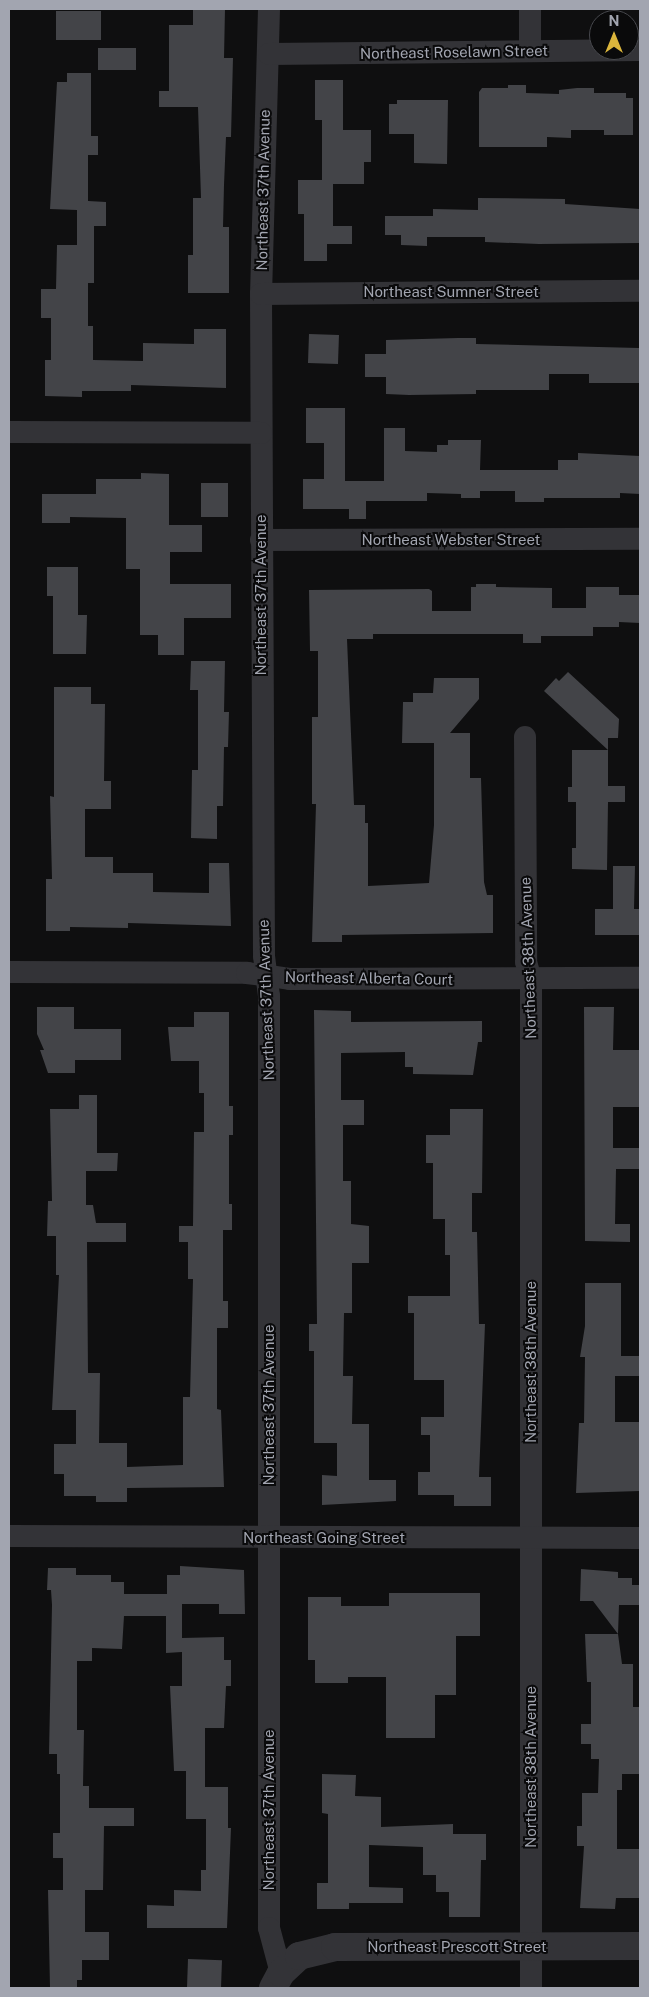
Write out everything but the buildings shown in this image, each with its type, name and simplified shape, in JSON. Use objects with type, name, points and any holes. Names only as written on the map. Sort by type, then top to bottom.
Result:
[{"type":"street","name":"Northeast 37th Avenue","points":[[269,9],[269,54],[265,68],[261,294],[261,540],[266,975],[269,996],[269,1928],[277,1980]]},
{"type":"street","points":[[530,9],[530,51]]},
{"type":"street","name":"Northeast Roselawn Street","points":[[269,54],[640,50]]},
{"type":"street","name":"Northeast Sumner Street","points":[[261,294],[640,291]]},
{"type":"street","points":[[9,432],[261,433]]},
{"type":"street","name":"Northeast Webster Street","points":[[261,540],[640,539]]},
{"type":"street","name":"Northeast 38th Avenue","points":[[525,737],[526,962],[531,979],[531,1988]]},
{"type":"street","name":"Northeast Alberta Court","points":[[9,972],[266,975],[290,979],[640,978]]},
{"type":"street","name":"Northeast Going Street","points":[[9,1536],[640,1538]]},
{"type":"street","name":"Northeast Prescott Street","points":[[277,1980],[299,1956],[335,1947],[640,1946]]}]
